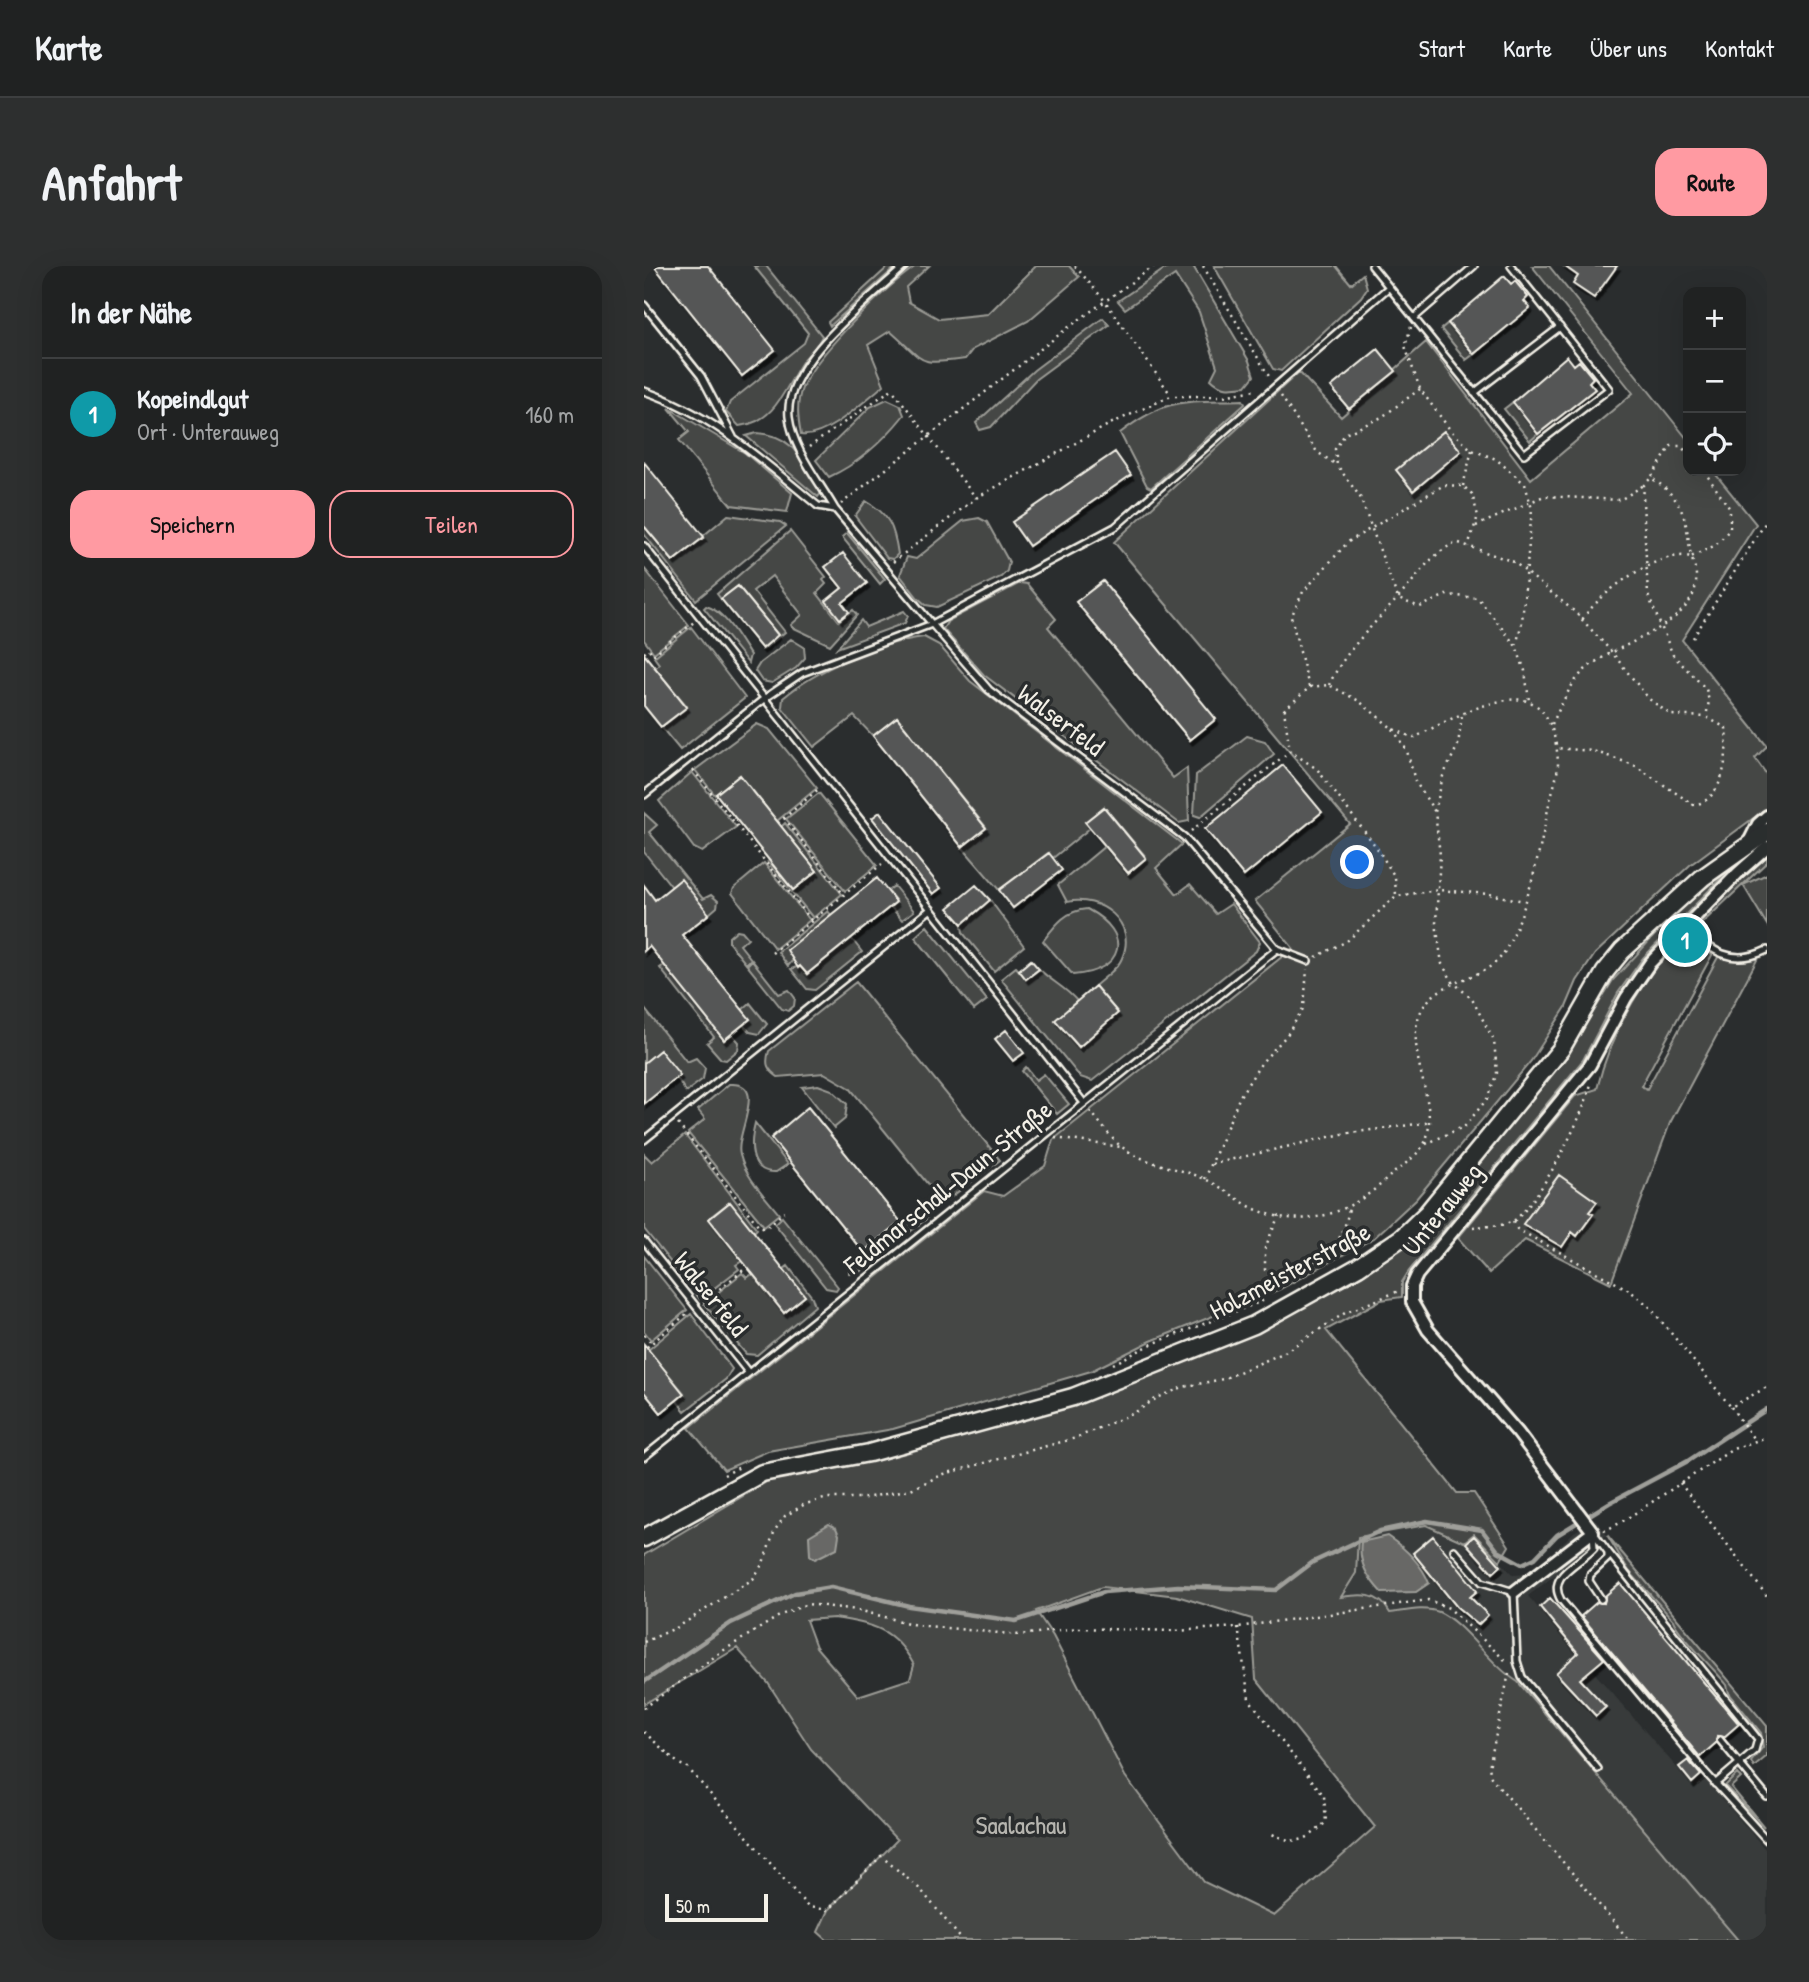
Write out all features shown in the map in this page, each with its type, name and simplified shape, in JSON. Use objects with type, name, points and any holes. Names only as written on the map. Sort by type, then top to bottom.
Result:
[{"type":"street","points":[[1748,844],[1758,824],[1767,816]]},
{"type":"street","name":"Holzmeisterstraße","points":[[644,1538],[762,1474],[869,1453],[1073,1397],[1254,1325],[1358,1267],[1402,1238],[1427,1213],[1561,1049],[1605,972],[1622,951],[1702,878],[1767,832]]},
{"type":"street","name":"Unterauweg","points":[[1591,1529],[1518,1433],[1428,1330],[1412,1302],[1412,1286],[1417,1275],[1590,1065],[1638,979],[1686,926],[1767,848]]},
{"type":"street","points":[[1514,1592],[1591,1529]]},
{"type":"lane","points":[[835,509],[802,452],[789,416],[792,388],[830,337],[905,266]]},
{"type":"lane","points":[[1372,266],[1524,454],[1609,388],[1511,266]]},
{"type":"lane","points":[[1414,318],[1474,266]]},
{"type":"lane","points":[[644,795],[765,698],[802,673],[932,624],[1115,527],[1389,287]]},
{"type":"lane","points":[[644,305],[701,376],[733,437]]},
{"type":"lane","points":[[1474,393],[1560,327]]},
{"type":"lane","points":[[644,391],[662,397],[733,437],[818,506],[835,509]]},
{"type":"lane","name":"Walserfeld","points":[[835,509],[989,690],[1184,837],[1277,949],[1308,961]]},
{"type":"lane","points":[[644,546],[1084,1103]]},
{"type":"lane","points":[[644,1140],[931,909]]},
{"type":"lane","points":[[1686,926],[1708,948],[1725,957],[1743,958],[1767,950]]},
{"type":"lane","name":"Feldmarschall-Daun-Straße","points":[[644,1457],[1277,949]]},
{"type":"lane","name":"Walserfeld","points":[[644,1241],[748,1372]]},
{"type":"lane","points":[[1591,1529],[1753,1731],[1758,1744],[1715,1784]]},
{"type":"lane","points":[[1591,1529],[1594,1548],[1560,1577],[1558,1595],[1715,1784],[1767,1840]]},
{"type":"lane","points":[[1454,1550],[1482,1582],[1514,1592],[1517,1661],[1530,1690],[1598,1769]]},
{"type":"lane","points":[[1601,1599],[1589,1581],[1590,1575],[1608,1558],[1608,1552]]},
{"type":"lane","points":[[1720,1740],[1767,1797]]},
{"type":"path","points":[[1075,266],[1105,301],[1171,396]]},
{"type":"path","points":[[835,509],[1154,266]]},
{"type":"path","points":[[1203,266],[1317,453],[1337,466],[1360,496],[1398,599],[1420,607],[1446,595],[1478,598],[1516,646],[1525,671],[1529,701],[1552,724]]},
{"type":"path","points":[[1414,318],[1405,346],[1420,388],[1451,431],[1472,450],[1496,459],[1525,484],[1530,501],[1527,573],[1522,622],[1516,646]]},
{"type":"path","points":[[886,568],[976,498],[1110,424],[1171,396],[1223,396],[1276,387]]},
{"type":"path","points":[[1337,466],[1335,449],[1345,434],[1382,417],[1420,388]]},
{"type":"path","points":[[802,452],[892,389],[976,498]]},
{"type":"path","points":[[1475,526],[1544,496],[1620,500],[1651,478],[1671,446],[1683,448]]},
{"type":"path","points":[[1462,486],[1472,450]]},
{"type":"path","points":[[1582,620],[1592,604],[1647,566],[1679,553],[1691,557],[1716,545],[1730,528],[1730,509],[1707,476]]},
{"type":"path","points":[[1424,1144],[1432,1122],[1418,1060],[1417,1033],[1424,1006],[1453,982],[1490,968],[1505,951],[1535,872],[1558,765],[1552,724],[1568,691],[1586,669],[1663,627],[1694,596],[1698,573],[1691,557],[1682,506],[1667,487],[1651,478]]},
{"type":"path","points":[[1310,687],[1291,617],[1303,592],[1348,542],[1444,485],[1462,486],[1472,494],[1478,516],[1468,546]]},
{"type":"path","points":[[1644,485],[1648,595],[1673,655],[1706,689],[1709,701],[1706,717]]},
{"type":"path","points":[[1693,638],[1767,520]]},
{"type":"path","points":[[1329,685],[1337,667],[1382,611],[1398,599],[1408,582],[1438,552],[1456,542],[1514,562],[1582,620],[1614,654],[1649,699],[1671,715],[1706,717],[1726,728],[1728,748],[1716,793],[1706,803],[1694,805],[1634,765],[1593,751],[1555,748]]},
{"type":"path","points":[[644,643],[653,655],[699,618]]},
{"type":"path","points":[[644,653],[649,649]]},
{"type":"path","points":[[1396,896],[1395,877],[1377,848],[1317,769],[1290,751],[1284,710],[1310,687],[1329,685],[1359,701],[1393,729],[1414,738],[1462,715],[1505,699],[1529,701]]},
{"type":"path","points":[[1040,1139],[1121,1147],[1153,1163],[1205,1179],[1256,1209],[1303,1221],[1332,1216],[1373,1192],[1424,1144],[1465,1126],[1487,1099],[1497,1073],[1494,1041],[1472,999],[1453,982],[1442,964],[1436,923],[1440,855],[1435,812],[1443,776],[1458,745],[1462,715]]},
{"type":"path","points":[[1393,729],[1407,751],[1415,781],[1435,812]]},
{"type":"path","points":[[1184,837],[1290,751]]},
{"type":"path","points":[[686,761],[812,921]]},
{"type":"path","points":[[778,823],[830,780]]},
{"type":"path","points":[[784,818],[844,895]]},
{"type":"path","points":[[772,954],[890,857]]},
{"type":"path","points":[[1205,1179],[1240,1096],[1262,1062],[1287,1035],[1304,1007],[1308,961],[1347,941],[1396,896],[1439,890],[1489,894],[1524,901]]},
{"type":"path","points":[[1455,1228],[1513,1222],[1531,1203],[1578,1121],[1592,1085],[1590,1065]]},
{"type":"path","points":[[1084,1103],[1121,1147]]},
{"type":"path","points":[[673,1117],[759,1226],[766,1228],[784,1212]]},
{"type":"path","points":[[1210,1165],[1342,1134],[1432,1122]]},
{"type":"path","points":[[1279,1215],[1265,1248],[1265,1270],[1278,1277],[1313,1265],[1345,1232],[1349,1206]]},
{"type":"path","points":[[1513,1222],[1526,1235],[1639,1298],[1736,1413],[1754,1440]]},
{"type":"path","points":[[644,1642],[678,1627],[752,1579],[763,1563],[775,1531],[785,1516],[805,1504],[828,1499],[864,1498],[911,1489],[944,1474],[1076,1438],[1183,1387],[1223,1379],[1283,1353],[1345,1313],[1381,1296],[1412,1286]]},
{"type":"path","points":[[1105,1368],[1152,1344],[1271,1297]]},
{"type":"path","points":[[644,1335],[651,1344]]},
{"type":"path","points":[[1731,1407],[1767,1387]]},
{"type":"path","points":[[1591,1529],[1620,1523],[1680,1483],[1754,1440],[1767,1437]]},
{"type":"path","points":[[713,1482],[748,1464]]},
{"type":"path","points":[[1680,1483],[1767,1596]]},
{"type":"path","points":[[644,1708],[721,1651],[781,1615],[807,1604],[858,1610],[916,1625],[1020,1635],[1077,1628],[1174,1631],[1238,1628],[1428,1600],[1449,1608],[1503,1661],[1517,1661]]},
{"type":"path","points":[[1238,1628],[1249,1699],[1324,1796],[1326,1822],[1309,1838],[1288,1842],[1272,1834]]},
{"type":"path","points":[[1517,1661],[1509,1673],[1498,1721],[1489,1767],[1491,1777],[1629,1940]]},
{"type":"path","points":[[644,1732],[679,1764],[687,1767],[808,1907],[828,1910],[881,1856],[921,1890],[962,1940]]},
{"type":"shaded area","points":[[1596,1520],[1607,1535],[1528,1596],[1691,1784],[1702,1776],[1767,1851],[1767,1940],[1738,1940],[1518,1682],[1501,1671],[1455,1624],[1439,1612],[1420,1609],[1390,1613],[1340,1597],[1356,1573],[1358,1537],[1426,1525],[1464,1542],[1474,1533],[1513,1575],[1530,1574],[1574,1532]]},
{"type":"shaded area","points":[[829,1524],[836,1528],[839,1535],[837,1548],[815,1559],[810,1555],[809,1536]]},
{"type":"shaded area","points":[[1387,1536],[1412,1556],[1426,1575],[1429,1583],[1416,1592],[1382,1593],[1365,1570],[1360,1550],[1361,1542]]},
{"type":"green space","points":[[754,266],[766,266],[822,336],[802,362],[778,403],[762,418],[739,426],[726,412],[730,402],[804,343],[808,333]]},
{"type":"green space","points":[[889,266],[897,266],[830,326],[828,322]]},
{"type":"green space","points":[[916,266],[929,266],[906,287],[909,302],[939,319],[988,314],[1036,266],[1069,266],[1079,277],[1028,321],[973,349],[965,359],[937,362],[922,359],[890,331],[868,345],[884,385],[833,425],[811,435],[801,435],[799,400],[810,374],[853,322]]},
{"type":"green space","points":[[1169,266],[1193,266],[1249,361],[1254,376],[1246,386],[1223,387],[1211,379],[1217,367],[1199,312],[1175,275],[1125,309],[1118,301]]},
{"type":"green space","points":[[1214,266],[1336,266],[1351,284],[1363,274],[1367,288],[1361,297],[1281,371],[1273,369]]},
{"type":"green space","points":[[1532,266],[1549,266],[1683,434],[1683,476],[1717,476],[1756,524],[1682,640],[1767,746],[1755,758],[1767,775],[1767,808],[1690,865],[1595,954],[1577,981],[1566,1007],[1531,1061],[1416,1199],[1374,1238],[1280,1289],[1151,1341],[1091,1371],[893,1429],[768,1451],[724,1470],[689,1428],[984,1191],[1003,1196],[1045,1166],[1053,1140],[1293,948],[1255,901],[1350,824],[1114,542],[1299,372],[1341,417],[1426,342],[1531,479],[1633,393]]},
{"type":"green space","points":[[1103,318],[1109,325],[1036,379],[991,427],[980,430],[976,423],[1034,370]]},
{"type":"green space","points":[[1448,323],[1474,354],[1466,360],[1441,329]]},
{"type":"green space","points":[[887,399],[900,405],[904,415],[870,450],[829,477],[816,460],[870,407]]},
{"type":"green space","points":[[1243,400],[1245,404],[1151,488],[1147,486],[1120,433],[1151,413],[1178,403]]},
{"type":"green space","points":[[1513,402],[1538,434],[1530,441],[1504,409]]},
{"type":"green space","points":[[669,408],[745,453],[792,493],[787,512],[731,505],[679,440],[689,432]]},
{"type":"green space","points":[[757,433],[771,435],[790,445],[821,493],[818,497],[746,436]]},
{"type":"green space","points":[[866,501],[881,511],[890,523],[898,554],[893,559],[887,558],[855,516]]},
{"type":"green space","points":[[728,515],[780,522],[786,526],[696,600],[644,534],[644,526],[673,561]]},
{"type":"green space","points":[[979,518],[987,522],[1009,562],[1007,571],[1001,577],[937,607],[926,605],[900,575],[907,557],[916,559],[963,521]]},
{"type":"green space","points":[[790,531],[826,577],[823,580],[826,584],[817,593],[839,621],[853,610],[857,615],[830,645],[792,627],[802,615],[772,576],[753,591],[785,632],[763,650],[778,635],[738,586],[721,599],[717,594]]},
{"type":"green space","points":[[847,533],[885,579],[880,584],[842,537]]},
{"type":"green space","points":[[644,568],[689,625],[654,653],[644,640]]},
{"type":"green space","points":[[1020,583],[1027,584],[1056,619],[1048,627],[1173,778],[1187,768],[1189,821],[1179,823],[984,675],[943,629],[948,621]]},
{"type":"green space","points":[[706,606],[719,614],[731,627],[750,655],[748,663],[704,608]]},
{"type":"green space","points":[[904,611],[908,616],[905,623],[837,648],[861,620],[866,627]]},
{"type":"green space","points":[[691,627],[745,698],[680,750],[661,727],[687,706],[655,668],[659,664],[654,657]]},
{"type":"green space","points":[[924,637],[939,645],[970,681],[1182,844],[1156,868],[1177,894],[1190,884],[1216,914],[1231,904],[1260,942],[1256,951],[1092,1081],[1080,1077],[1001,979],[1016,967],[1026,979],[1039,969],[1068,992],[1077,1001],[1056,1020],[1079,1047],[1118,1013],[1095,986],[1120,962],[1126,945],[1125,933],[1113,914],[1103,907],[1092,902],[1067,902],[1058,885],[1105,846],[1128,873],[1146,857],[1104,807],[1086,822],[1090,828],[1053,858],[1048,853],[999,890],[962,847],[986,827],[897,717],[873,736],[854,716],[814,747],[782,707],[783,698],[797,687],[849,659],[888,645]]},
{"type":"green space","points":[[791,639],[804,647],[805,658],[796,668],[772,683],[762,681],[755,671],[760,663]]},
{"type":"green space","points":[[757,724],[769,729],[817,788],[777,821],[740,775],[715,795],[695,770]]},
{"type":"green space","points":[[1247,736],[1265,741],[1274,754],[1200,817],[1194,815],[1196,775]]},
{"type":"green space","points":[[692,772],[736,827],[702,852],[694,848],[659,801]]},
{"type":"green space","points":[[819,793],[877,865],[845,891],[786,819]]},
{"type":"green space","points":[[644,813],[657,825],[649,832],[703,899],[711,895],[718,901],[717,907],[709,914],[672,887],[644,852]]},
{"type":"green space","points":[[785,823],[842,894],[813,918],[767,861],[793,890],[817,871],[781,827]]},
{"type":"green space","points":[[1767,853],[1767,862],[1699,926],[1695,922]]},
{"type":"green space","points":[[764,863],[810,920],[775,949],[732,893],[734,888]]},
{"type":"green space","name":"Saalachau","points":[[1732,867],[1643,958],[1618,993],[1583,1060],[1409,1271],[1402,1282],[1402,1297],[1381,1300],[1326,1330],[1457,1493],[1474,1493],[1509,1546],[1500,1561],[1474,1534],[1464,1542],[1426,1525],[1358,1537],[1356,1573],[1341,1597],[1369,1596],[1381,1601],[1390,1613],[1433,1610],[1458,1625],[1497,1665],[1518,1682],[1738,1940],[827,1940],[818,1932],[828,1910],[897,1840],[811,1749],[768,1683],[737,1648],[644,1704],[644,1555],[773,1478],[1069,1407],[1258,1332],[1363,1275],[1407,1244],[1434,1219],[1565,1058],[1613,980],[1679,909]],"holes":[[[1102,1587],[1177,1596],[1252,1619],[1256,1679],[1375,1827],[1274,1916],[1204,1882],[1125,1776],[1053,1636],[1036,1611]],[[834,1618],[871,1626],[890,1635],[914,1665],[910,1679],[858,1696],[816,1647],[806,1620]]]},
{"type":"green space","points":[[1767,874],[1767,925],[1743,885]]},
{"type":"green space","points":[[894,886],[914,911],[902,920],[890,906],[896,901],[888,891]]},
{"type":"green space","points":[[990,900],[1024,946],[994,971],[963,933],[962,924]]},
{"type":"green space","points":[[1087,909],[1112,929],[1117,940],[1117,950],[1103,967],[1073,975],[1043,941],[1067,916]]},
{"type":"green space","points":[[828,911],[831,915],[788,966],[778,952]]},
{"type":"green space","points":[[927,926],[987,1000],[974,1010],[915,937]]},
{"type":"green space","points":[[737,930],[742,931],[748,938],[740,945],[751,959],[746,964],[729,943],[729,937]]},
{"type":"green space","points":[[1682,935],[1712,955],[1641,1086],[1647,1089],[1718,957],[1743,961],[1758,958],[1670,1123],[1611,1283],[1525,1240],[1489,1273],[1458,1238],[1575,1096],[1597,1089],[1611,1046],[1630,1007],[1667,952]]},
{"type":"green space","points":[[851,938],[862,952],[815,990],[807,989],[791,969],[800,966],[807,974]]},
{"type":"green space","points":[[752,960],[779,994],[789,990],[795,998],[794,1006],[788,1011],[782,1009],[747,965]]},
{"type":"green space","points":[[664,965],[725,1039],[732,1034],[739,1042],[738,1050],[726,1060],[721,1059],[707,1043],[714,1037],[660,968]]},
{"type":"green space","points":[[856,982],[1000,1160],[943,1203],[850,1088],[824,1073],[778,1077],[768,1066],[769,1051]]},
{"type":"green space","points":[[750,1003],[767,1024],[759,1034],[750,1032],[743,1025],[750,1019],[742,1010]]},
{"type":"green space","points":[[644,1008],[687,1062],[696,1058],[705,1068],[703,1079],[686,1092],[660,1051],[644,1063]]},
{"type":"green space","points":[[1026,1067],[1036,1080],[1044,1074],[1069,1104],[1057,1114],[1022,1071]]},
{"type":"green space","points":[[729,1084],[741,1085],[747,1091],[749,1100],[739,1146],[743,1163],[756,1186],[779,1214],[764,1226],[688,1133],[705,1119],[698,1110]]},
{"type":"green space","points":[[818,1085],[832,1090],[847,1104],[845,1119],[834,1128],[802,1087]]},
{"type":"green space","points":[[755,1123],[788,1164],[776,1172],[760,1168],[753,1155]]},
{"type":"green space","points":[[685,1135],[757,1229],[754,1232],[730,1202],[709,1218],[742,1261],[736,1265],[739,1269],[700,1299],[644,1229],[644,1154],[652,1162]]},
{"type":"green space","points":[[922,1208],[928,1215],[926,1219],[857,1274],[849,1273],[849,1265]]},
{"type":"green space","points":[[782,1217],[838,1287],[836,1290],[826,1288],[775,1224]]},
{"type":"green space","points":[[644,1256],[687,1310],[651,1340],[644,1331]]},
{"type":"green space","points":[[788,1266],[812,1297],[815,1306],[757,1355],[746,1354],[704,1304],[742,1273],[747,1278],[752,1274],[784,1313],[805,1296],[784,1269]]},
{"type":"green space","points":[[691,1314],[732,1369],[726,1379],[685,1411],[676,1400],[684,1393],[648,1350]]},
{"type":"green space","points":[[1607,1535],[1767,1726],[1767,1756],[1754,1767],[1751,1762],[1763,1747],[1761,1733],[1729,1693],[1727,1685],[1629,1571]]},
{"type":"green space","points":[[1737,1774],[1741,1778],[1731,1787],[1764,1827],[1725,1786]]},
{"type":"building","points":[[654,266],[708,266],[775,350],[742,376]]},
{"type":"building","points":[[1564,266],[1617,266],[1594,298],[1573,284],[1578,276]]},
{"type":"building","points":[[1504,276],[1511,284],[1515,281],[1528,297],[1524,301],[1530,308],[1474,354],[1448,323]]},
{"type":"building","points":[[1378,349],[1396,371],[1349,409],[1331,387]]},
{"type":"building","points":[[1567,356],[1574,365],[1579,361],[1593,378],[1589,382],[1595,389],[1538,434],[1513,402]]},
{"type":"building","points":[[1444,431],[1461,451],[1413,491],[1396,470]]},
{"type":"building","points":[[1115,452],[1131,475],[1029,546],[1012,522]]},
{"type":"building","points":[[644,462],[704,537],[673,561],[644,526]]},
{"type":"building","points":[[843,553],[867,583],[842,603],[849,612],[840,619],[826,601],[842,588],[825,567]]},
{"type":"building","points":[[1103,581],[1216,719],[1190,740],[1076,602]]},
{"type":"building","points":[[738,586],[778,635],[762,649],[721,599]]},
{"type":"building","points":[[644,654],[687,707],[661,727],[644,706]]},
{"type":"building","points":[[897,717],[986,828],[962,847],[873,736]]},
{"type":"building","points":[[1283,765],[1322,812],[1244,876],[1205,829]]},
{"type":"building","points":[[740,775],[817,871],[793,890],[716,794]]},
{"type":"building","points":[[1104,807],[1146,858],[1128,873],[1085,822]]},
{"type":"building","points":[[880,812],[941,888],[933,894],[872,818]]},
{"type":"building","points":[[1049,853],[1062,870],[1013,908],[999,890]]},
{"type":"building","points":[[877,878],[896,902],[807,974],[800,966],[798,968],[787,950]]},
{"type":"building","points":[[681,879],[709,914],[682,935],[750,1019],[724,1040],[649,946],[644,951],[644,885],[655,900]]},
{"type":"building","points":[[976,885],[990,900],[962,924],[948,908]]},
{"type":"building","points":[[1031,960],[1039,969],[1026,979],[1019,970]]},
{"type":"building","points":[[1095,986],[1118,1013],[1079,1047],[1055,1020]]},
{"type":"building","points":[[1006,1030],[1024,1053],[1013,1061],[995,1039]]},
{"type":"building","points":[[660,1050],[680,1075],[644,1104],[644,1063]]},
{"type":"building","points":[[808,1107],[901,1222],[863,1252],[771,1138]]},
{"type":"building","points":[[1559,1175],[1597,1202],[1589,1212],[1593,1214],[1577,1236],[1572,1232],[1562,1247],[1523,1224]]},
{"type":"building","points":[[730,1202],[805,1296],[784,1313],[709,1219]]},
{"type":"building","points":[[644,1344],[684,1394],[661,1413],[644,1392]]},
{"type":"building","points":[[1433,1536],[1477,1591],[1470,1597],[1488,1615],[1478,1625],[1457,1607],[1413,1553]]},
{"type":"building","points":[[1474,1536],[1501,1566],[1493,1573],[1466,1543]]},
{"type":"building","points":[[1620,1583],[1739,1724],[1724,1737],[1717,1736],[1716,1743],[1700,1757],[1581,1616],[1597,1602],[1604,1603],[1605,1596]]},
{"type":"building","points":[[1550,1598],[1604,1659],[1580,1679],[1606,1707],[1596,1716],[1556,1673],[1578,1653],[1540,1607]]},
{"type":"building","points":[[1688,1760],[1701,1775],[1692,1783],[1679,1767]]},
{"type":"waterway","points":[[644,1682],[731,1623],[795,1593],[831,1587],[909,1606],[1016,1621],[1104,1592],[1178,1586],[1276,1590],[1313,1562],[1380,1531],[1427,1521],[1482,1530],[1498,1551],[1522,1564],[1535,1558],[1557,1535],[1609,1503],[1688,1461],[1767,1409]]},
{"type":"place","name":"Kopeindlgut","points":[[1685,940]]}]
